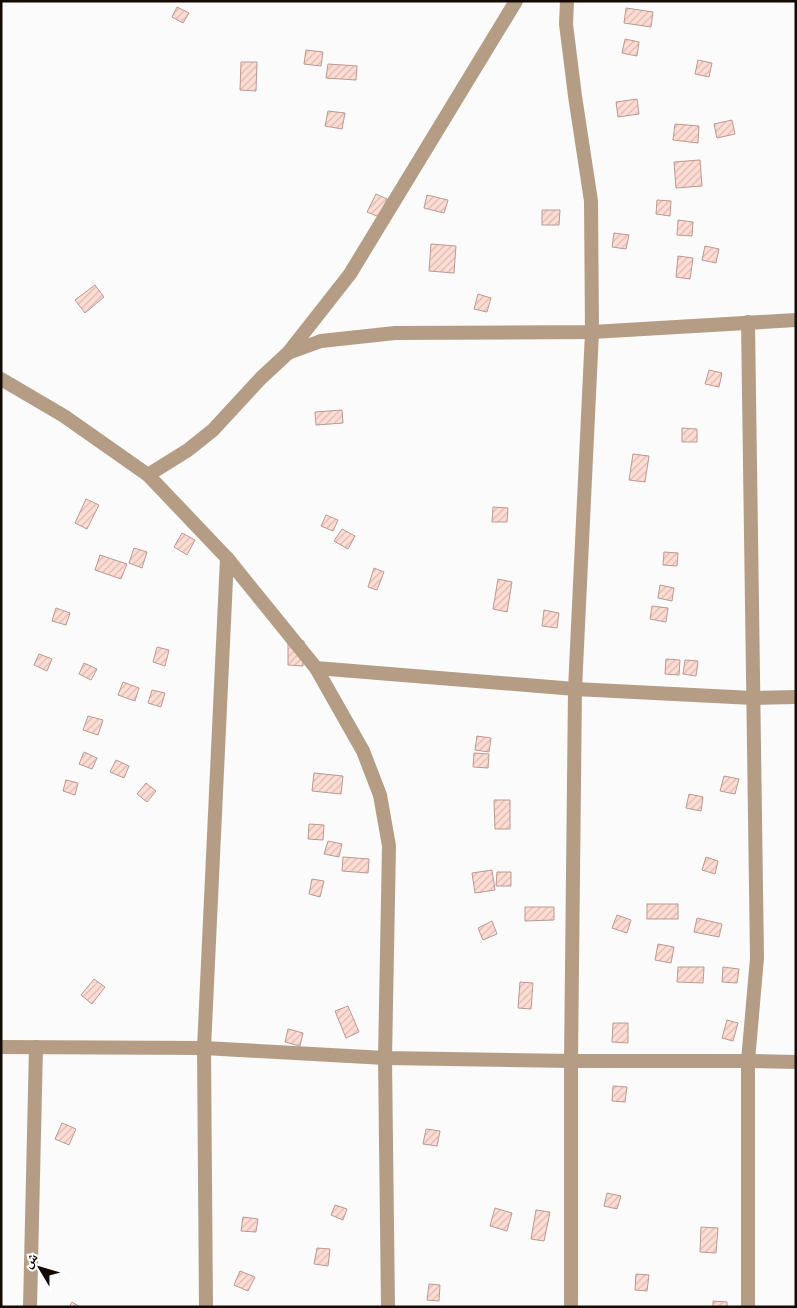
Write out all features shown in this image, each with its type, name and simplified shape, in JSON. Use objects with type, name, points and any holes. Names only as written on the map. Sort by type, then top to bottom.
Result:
[{"type":"street","points":[[148,475],[188,450],[213,430],[261,378],[288,353],[350,274],[516,1]]},
{"type":"street","points":[[567,1],[566,24],[591,201],[592,332],[575,689],[571,1061],[571,1307]]},
{"type":"street","points":[[288,353],[321,341],[395,333],[592,332],[796,320]]},
{"type":"street","points":[[748,322],[757,958],[748,1061],[748,1307]]},
{"type":"street","points":[[1,378],[64,416],[148,475],[227,558],[316,668],[363,751],[380,795],[389,846],[385,1058],[388,1307]]},
{"type":"street","points":[[206,1307],[204,1048],[227,558]]},
{"type":"street","points":[[316,668],[575,689],[753,698],[796,697]]},
{"type":"street","points":[[1,1046],[204,1048],[385,1058],[796,1062]]},
{"type":"street","points":[[30,1307],[36,1047]]},
{"type":"building","points":[[177,7],[189,13],[183,23],[172,17]]},
{"type":"building","points":[[626,8],[653,12],[651,27],[624,23]]},
{"type":"building","points":[[625,39],[639,42],[637,56],[622,53]]},
{"type":"building","points":[[306,50],[323,52],[321,66],[304,64]]},
{"type":"building","points":[[698,60],[712,63],[709,77],[695,74]]},
{"type":"building","points":[[241,62],[257,62],[256,91],[240,90]]},
{"type":"building","points":[[328,64],[357,66],[356,80],[326,78]]},
{"type":"building","points":[[637,99],[639,114],[618,117],[616,102]]},
{"type":"building","points":[[328,111],[345,113],[342,129],[325,126]]},
{"type":"building","points":[[732,120],[735,134],[717,138],[714,124]]},
{"type":"building","points":[[675,124],[699,126],[698,143],[673,140]]},
{"type":"building","points":[[700,160],[702,186],[676,188],[674,162]]},
{"type":"building","points":[[376,194],[387,199],[379,217],[367,212]]},
{"type":"building","points":[[427,195],[448,200],[444,213],[424,208]]},
{"type":"building","points":[[657,200],[671,201],[670,216],[656,214]]},
{"type":"building","points":[[542,210],[560,210],[559,225],[542,225]]},
{"type":"building","points":[[678,220],[693,222],[692,236],[677,235]]},
{"type":"building","points":[[614,233],[629,235],[626,249],[612,247]]},
{"type":"building","points":[[431,244],[456,246],[454,273],[429,271]]},
{"type":"building","points":[[705,246],[719,249],[716,263],[702,260]]},
{"type":"building","points":[[678,256],[693,258],[690,279],[676,277]]},
{"type":"building","points":[[95,285],[104,297],[85,313],[75,300]]},
{"type":"building","points":[[478,294],[491,298],[487,312],[474,309]]},
{"type":"building","points":[[709,370],[722,373],[719,387],[705,384]]},
{"type":"building","points":[[342,410],[343,423],[316,425],[315,412]]},
{"type":"building","points":[[682,428],[697,429],[697,442],[682,442]]},
{"type":"building","points":[[633,454],[649,456],[645,482],[629,480]]},
{"type":"building","points":[[86,499],[99,505],[87,529],[75,523]]},
{"type":"building","points":[[493,507],[508,508],[507,522],[492,522]]},
{"type":"building","points":[[326,515],[338,520],[333,531],[321,526]]},
{"type":"building","points":[[342,529],[355,536],[348,549],[334,541]]},
{"type":"building","points":[[182,533],[195,540],[187,555],[174,547]]},
{"type":"building","points":[[134,548],[147,552],[142,568],[129,563]]},
{"type":"building","points":[[664,552],[678,553],[677,566],[663,565]]},
{"type":"building","points":[[100,555],[127,564],[121,579],[95,570]]},
{"type":"building","points":[[374,568],[384,572],[377,590],[368,587]]},
{"type":"building","points":[[498,579],[512,582],[507,612],[493,609]]},
{"type":"building","points":[[660,585],[674,588],[672,601],[658,598]]},
{"type":"building","points":[[652,606],[668,608],[666,622],[650,619]]},
{"type":"building","points":[[56,608],[70,613],[66,625],[52,621]]},
{"type":"building","points":[[544,610],[559,613],[557,628],[542,626]]},
{"type":"building","points":[[288,641],[304,641],[303,666],[288,665]]},
{"type":"building","points":[[157,647],[169,650],[165,666],[153,662]]},
{"type":"building","points":[[39,654],[52,659],[47,671],[34,665]]},
{"type":"building","points":[[666,659],[680,660],[679,675],[665,674]]},
{"type":"building","points":[[685,660],[698,661],[696,676],[683,674]]},
{"type":"building","points":[[84,663],[97,669],[91,680],[79,674]]},
{"type":"building","points":[[123,682],[139,688],[135,701],[118,695]]},
{"type":"building","points":[[152,690],[165,693],[161,707],[148,703]]},
{"type":"building","points":[[88,716],[103,720],[98,735],[83,730]]},
{"type":"building","points":[[477,736],[491,738],[489,752],[475,750]]},
{"type":"building","points":[[84,752],[97,758],[92,769],[79,764]]},
{"type":"building","points":[[474,753],[489,754],[488,768],[473,767]]},
{"type":"building","points":[[116,760],[129,766],[124,778],[110,772]]},
{"type":"building","points":[[314,773],[343,776],[341,794],[312,791]]},
{"type":"building","points":[[724,776],[739,779],[735,794],[720,791]]},
{"type":"building","points":[[66,780],[78,783],[75,795],[63,791]]},
{"type":"building","points":[[146,783],[156,791],[147,802],[137,794]]},
{"type":"building","points":[[689,794],[703,797],[701,811],[686,808]]},
{"type":"building","points":[[494,800],[510,800],[510,829],[495,829]]},
{"type":"building","points":[[309,824],[324,825],[323,840],[308,839]]},
{"type":"building","points":[[328,841],[342,844],[339,857],[324,854]]},
{"type":"building","points":[[343,857],[369,859],[368,873],[342,871]]},
{"type":"building","points":[[706,857],[718,861],[715,874],[702,870]]},
{"type":"building","points":[[492,870],[495,890],[475,893],[472,873]]},
{"type":"building","points":[[497,872],[511,872],[511,886],[496,886]]},
{"type":"building","points":[[312,879],[324,881],[320,897],[309,894]]},
{"type":"building","points":[[647,904],[678,904],[678,919],[647,919]]},
{"type":"building","points":[[525,907],[554,907],[554,920],[525,921]]},
{"type":"building","points":[[617,915],[631,920],[627,933],[612,928]]},
{"type":"building","points":[[697,918],[722,924],[719,937],[694,932]]},
{"type":"building","points":[[492,921],[497,934],[483,940],[478,928]]},
{"type":"building","points":[[658,944],[674,947],[671,963],[655,960]]},
{"type":"building","points":[[678,967],[704,967],[703,983],[677,982]]},
{"type":"building","points":[[723,967],[739,969],[737,983],[722,982]]},
{"type":"building","points":[[94,979],[105,987],[92,1004],[81,995]]},
{"type":"building","points":[[520,982],[533,983],[531,1009],[518,1008]]},
{"type":"building","points":[[348,1006],[359,1032],[346,1038],[335,1011]]},
{"type":"building","points":[[727,1020],[738,1023],[733,1041],[722,1038]]},
{"type":"building","points":[[613,1023],[628,1023],[628,1043],[612,1042]]},
{"type":"building","points":[[288,1029],[303,1033],[300,1046],[285,1042]]},
{"type":"building","points":[[613,1086],[627,1087],[625,1102],[612,1101]]},
{"type":"building","points":[[62,1123],[76,1129],[69,1145],[55,1139]]},
{"type":"building","points":[[426,1129],[440,1131],[437,1146],[423,1144]]},
{"type":"building","points":[[607,1193],[621,1196],[617,1209],[604,1206]]},
{"type":"building","points":[[335,1205],[347,1209],[343,1220],[331,1215]]},
{"type":"building","points":[[495,1208],[512,1213],[507,1231],[490,1226]]},
{"type":"building","points":[[536,1210],[550,1212],[544,1241],[531,1239]]},
{"type":"building","points":[[243,1217],[258,1219],[256,1232],[241,1231]]},
{"type":"building","points":[[701,1227],[718,1228],[716,1253],[700,1252]]},
{"type":"building","points":[[317,1248],[330,1249],[328,1266],[314,1264]]},
{"type":"building","points":[[240,1271],[255,1277],[248,1291],[234,1285]]},
{"type":"building","points":[[636,1274],[649,1275],[647,1291],[635,1290]]},
{"type":"building","points":[[429,1284],[440,1285],[439,1301],[427,1300]]},
{"type":"building","points":[[713,1301],[727,1302],[727,1307],[713,1307]]},
{"type":"building","points":[[72,1302],[80,1307],[69,1307]]}]
